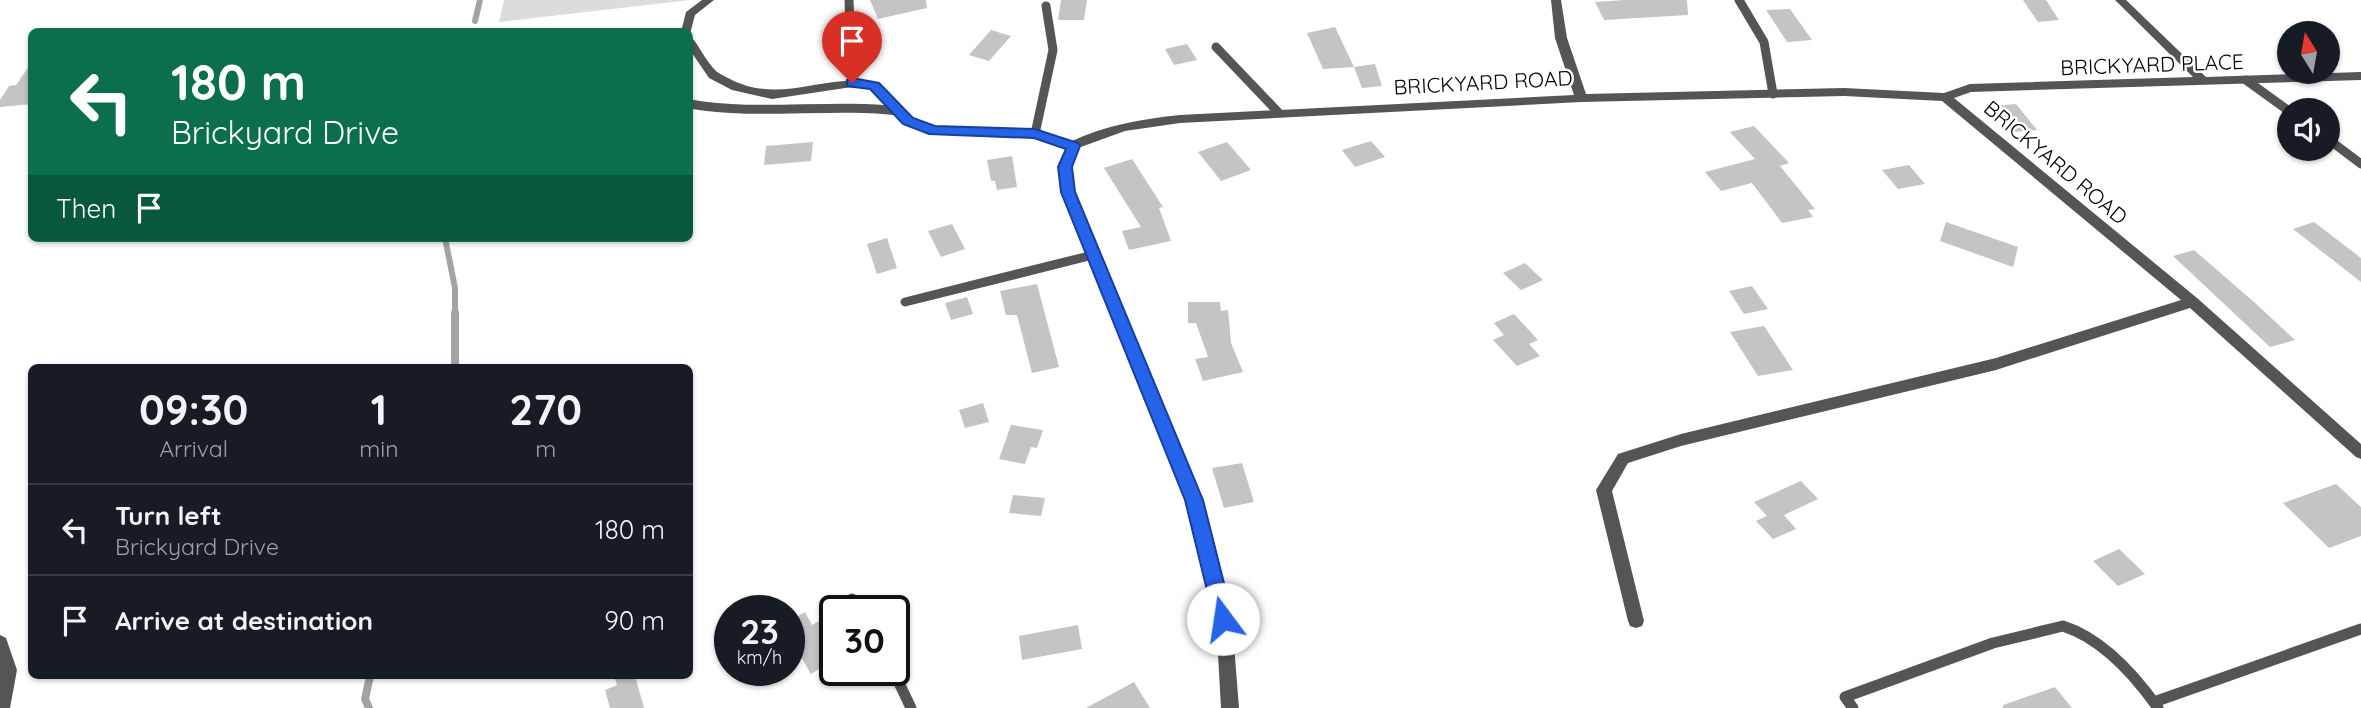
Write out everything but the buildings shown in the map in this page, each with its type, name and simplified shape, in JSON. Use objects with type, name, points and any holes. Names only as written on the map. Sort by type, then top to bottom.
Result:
[{"type":"street","points":[[687,28],[690,14],[709,0]]},
{"type":"street","points":[[1556,0],[1561,38],[1581,98]]},
{"type":"street","points":[[2120,0],[2204,82]]},
{"type":"street","points":[[693,46],[713,75],[736,87],[772,95],[852,83],[874,86],[908,121],[934,131],[1035,134],[1073,146],[1065,167],[1068,192],[1194,500],[1223,619],[1230,708]]},
{"type":"street","name":"BRICKYARD PLACE","points":[[1945,97],[1970,88],[2361,76]]},
{"type":"street","name":"BRICKYARD ROAD","points":[[1073,146],[1098,132],[1128,125],[1279,113],[1581,98],[1844,92],[1945,97],[2192,302],[2361,453]]},
{"type":"street","points":[[1636,621],[1604,490],[1623,458],[1681,440],[1996,364],[2192,302]]},
{"type":"street","points":[[0,643],[9,670],[1,708]]},
{"type":"lane","points":[[849,0],[852,83]]},
{"type":"lane","points":[[1739,0],[1764,42],[1773,94]]},
{"type":"lane","points":[[1035,134],[1053,50],[1046,6]]},
{"type":"lane","points":[[1216,47],[1279,113]]},
{"type":"lane","points":[[2246,80],[2277,102]]},
{"type":"lane","points":[[693,104],[732,111],[856,106],[899,111]]},
{"type":"lane","points":[[2340,148],[2361,164]]},
{"type":"lane","points":[[905,302],[1093,256]]},
{"type":"lane","points":[[1853,708],[1845,697],[2055,625],[2091,639],[2156,705],[2361,628]]},
{"type":"lane","points":[[901,686],[911,708]]},
{"type":"shaded area","points":[[504,0],[690,0],[499,22]]},
{"type":"waterway","points":[[475,21],[480,0]]},
{"type":"waterway","points":[[446,242],[455,288],[455,364]]},
{"type":"waterway","points":[[369,679],[365,699],[369,708]]},
{"type":"route","points":[[852,83],[874,86],[908,121],[934,131],[971,134],[1010,131],[1035,134],[1073,146],[1065,167],[1068,192],[1194,500],[1223,619]]}]
